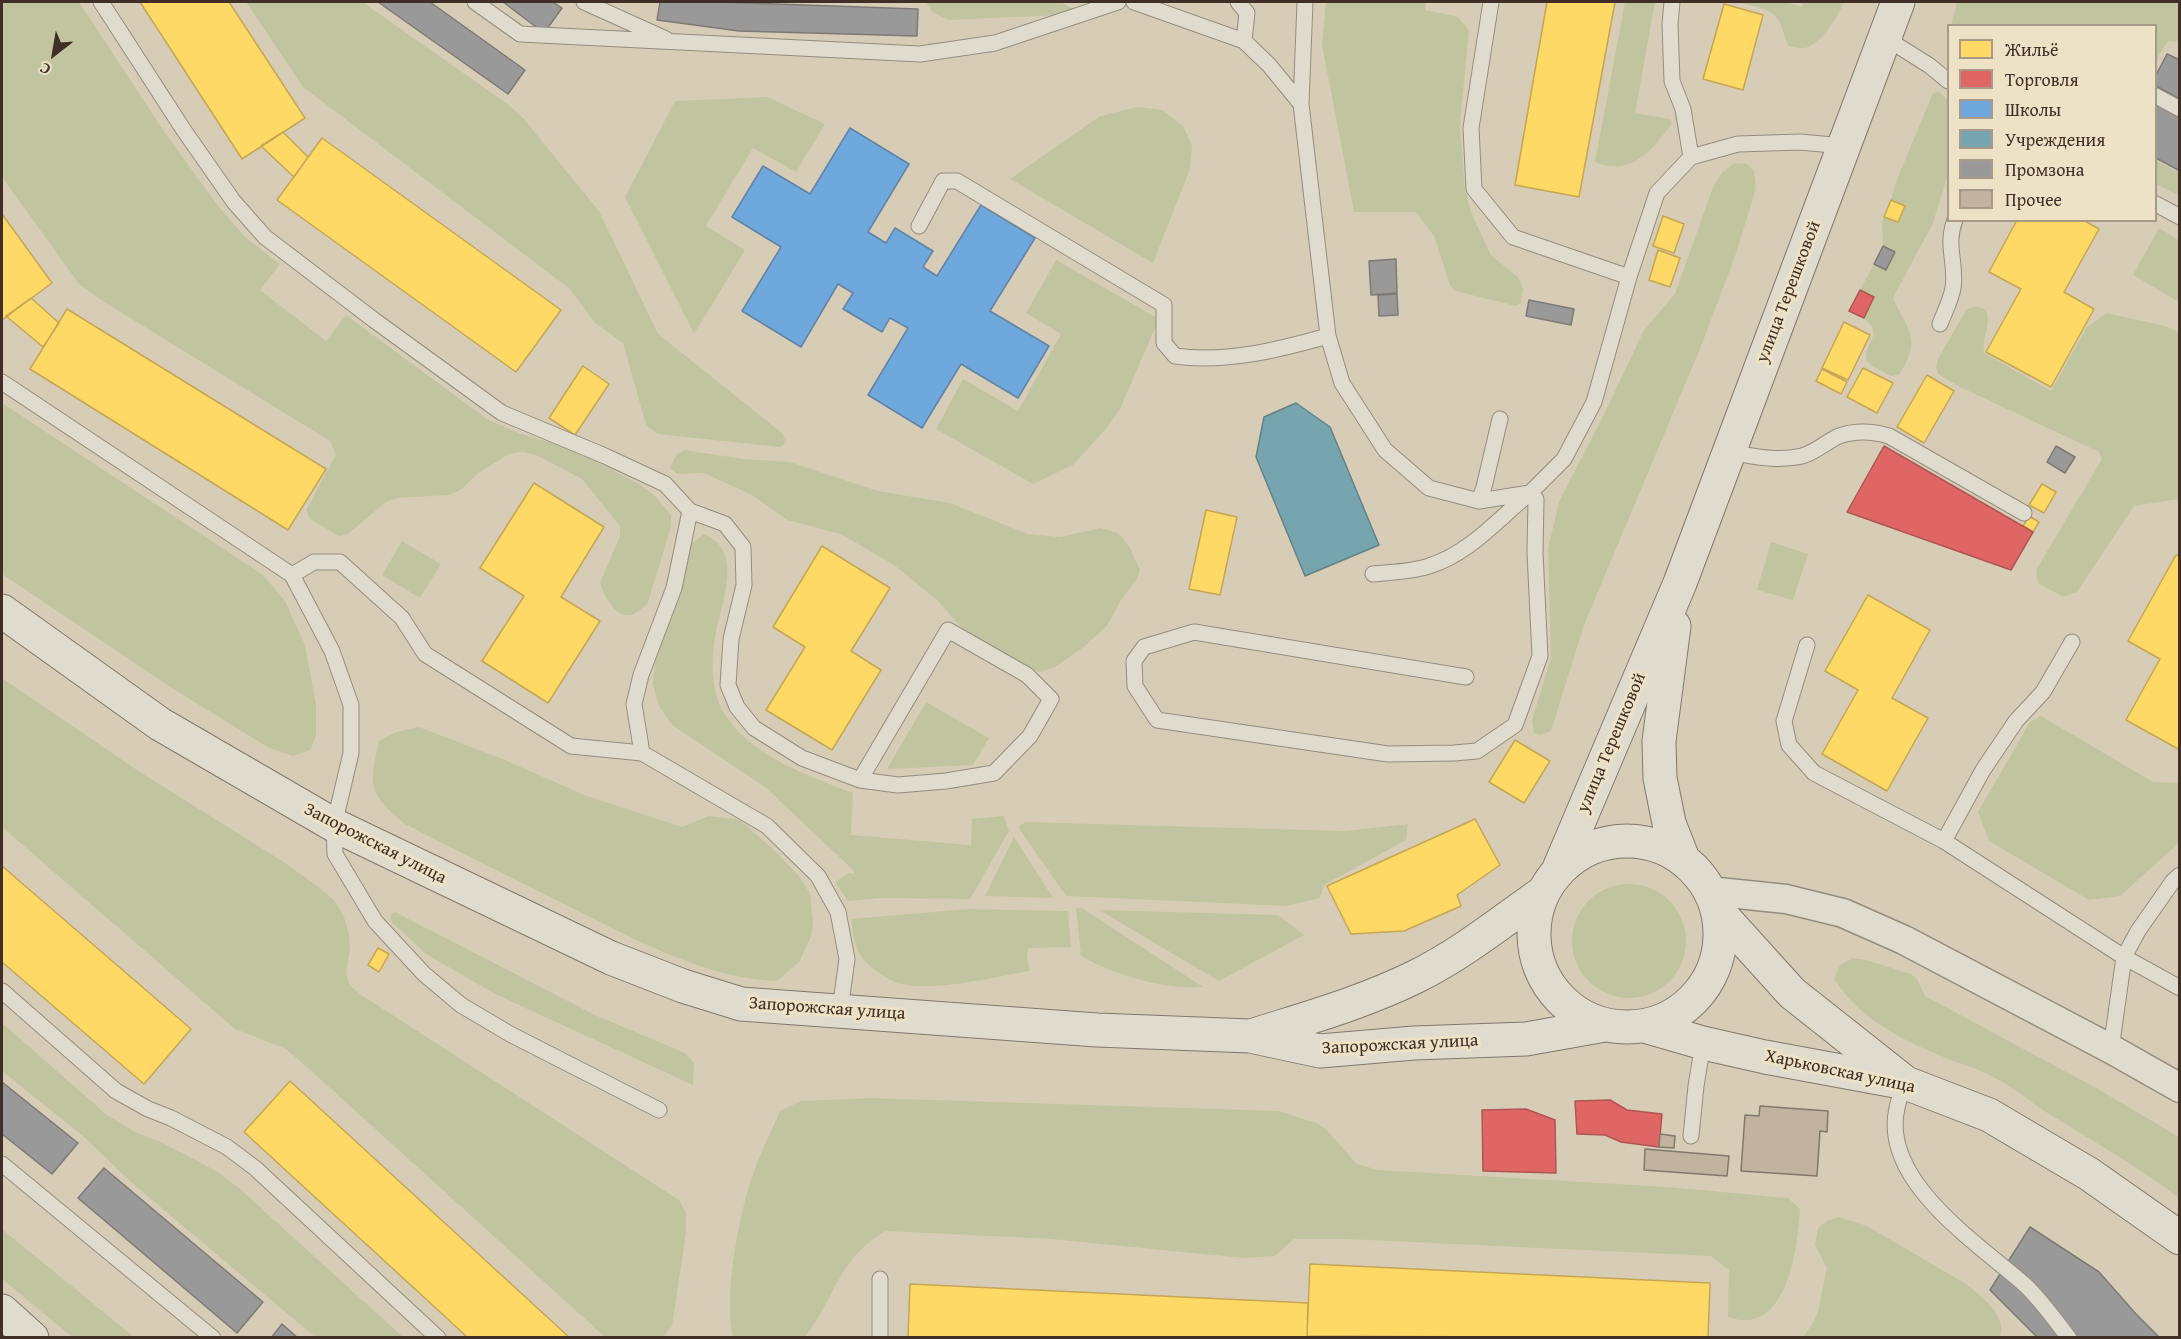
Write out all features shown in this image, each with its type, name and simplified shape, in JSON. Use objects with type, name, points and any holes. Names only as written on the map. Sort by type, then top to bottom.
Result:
[{"type":"main road","name":"улица Терешковой","points":[[1549,882],[1680,583],[1898,2]]},
{"type":"main road","name":"улица Терешковой","points":[[1680,583],[1659,741],[1660,778],[1669,823],[1683,859]]},
{"type":"main road","name":"Запорожская улица","points":[[2,611],[160,724],[334,825],[611,958],[683,986],[741,1004],[1097,1030],[1250,1036],[1320,1052],[1414,1042],[1526,1039],[1605,1025]]},
{"type":"main road","points":[[1250,1036],[1363,1001],[1416,976],[1464,948],[1549,882],[1578,854],[1609,842],[1646,842],[1683,859],[1713,901],[1792,993],[1906,1083]]},
{"type":"main road","points":[[1549,882],[1534,926],[1534,942],[1544,974],[1552,988],[1563,1000],[1590,1019],[1618,1027],[1657,1024],[1687,1006],[1703,987],[1719,957],[1721,934],[1713,901]]},
{"type":"main road","name":"Харьковская улица","points":[[1644,1026],[1703,1043],[1765,1057],[1906,1083],[1989,1115],[2089,1174],[2180,1238]]},
{"type":"main road","points":[[2,1311],[33,1338]]},
{"type":"street","points":[[1713,901],[1786,899],[1843,913],[1904,940],[2180,1088]]},
{"type":"lane","points":[[101,2],[189,138],[234,202],[265,237],[502,413],[665,484],[690,511],[725,524],[743,547],[744,585],[731,639],[728,685],[737,707],[754,728],[802,758],[860,780],[898,785],[946,781],[994,773],[1030,736],[1051,699],[1027,675],[948,630],[860,780]]},
{"type":"lane","points":[[475,2],[520,34],[920,54],[995,43],[1118,2]]},
{"type":"lane","points":[[584,2],[674,42]]},
{"type":"lane","points":[[1134,2],[1244,41],[1269,64],[1301,104]]},
{"type":"lane","points":[[1238,2],[1247,13],[1244,41]]},
{"type":"lane","points":[[1305,2],[1301,104],[1328,336],[1342,383],[1385,450],[1430,488],[1479,501],[1530,493]]},
{"type":"lane","points":[[1491,2],[1471,128],[1474,189],[1513,237],[1629,277]]},
{"type":"lane","points":[[1672,2],[1670,24],[1672,81],[1683,109],[1691,157]]},
{"type":"lane","points":[[1884,37],[1930,66],[1947,80]]},
{"type":"lane","points":[[2157,97],[2180,109]]},
{"type":"lane","points":[[1373,574],[1427,567],[1438,562],[1485,533],[1564,459],[1594,402],[1629,277],[1657,193],[1691,157],[1738,144],[1800,142],[1844,146]]},
{"type":"lane","points":[[919,226],[943,182],[957,181],[1164,305],[1164,343],[1175,356],[1197,359],[1272,352],[1328,336]]},
{"type":"lane","points":[[2157,205],[2180,217]]},
{"type":"lane","points":[[1940,324],[1953,288],[1950,250],[1955,222]]},
{"type":"lane","points":[[2,382],[292,574],[332,651],[351,705],[351,753],[334,825],[335,854],[375,921],[424,974],[461,1005],[510,1034],[659,1110]]},
{"type":"lane","points":[[1479,501],[1500,418]]},
{"type":"lane","points":[[1729,452],[1775,460],[1792,458],[1805,455],[1839,436],[1862,431],[1874,432],[1889,436],[2024,513]]},
{"type":"lane","points":[[1466,677],[1194,632],[1144,646],[1134,661],[1135,686],[1157,720],[1388,754],[1477,751],[1515,725],[1540,656],[1535,553],[1536,500],[1530,493]]},
{"type":"lane","points":[[642,753],[634,704],[641,675],[674,588],[690,511]]},
{"type":"lane","points":[[292,574],[314,562],[340,562],[402,618],[425,654],[571,746],[642,753],[767,826],[818,876],[838,912],[847,958],[840,1010]]},
{"type":"lane","points":[[1944,841],[1983,770],[2016,721],[2043,692],[2072,642]]},
{"type":"lane","points":[[1807,645],[1784,721],[1790,745],[1815,774],[1944,841],[2124,957],[2180,988]]},
{"type":"lane","points":[[2111,1049],[2124,957],[2138,931],[2173,881],[2180,875]]},
{"type":"lane","points":[[2,991],[116,1091],[140,1106],[171,1118],[227,1147],[255,1168],[438,1338]]},
{"type":"lane","points":[[1691,1136],[1703,1043]]},
{"type":"lane","points":[[1906,1083],[1896,1108],[1896,1136],[1899,1149],[1915,1184],[1945,1217],[2027,1287],[2069,1338]]},
{"type":"lane","points":[[2,1164],[213,1338]]},
{"type":"lane","points":[[880,1279],[880,1338]]},
{"type":"green space","points":[[2,2],[79,2],[163,130],[218,206],[245,237],[280,264],[260,290],[326,341],[346,315],[487,419],[521,434],[572,449],[639,484],[654,495],[671,515],[671,527],[648,602],[640,610],[625,615],[613,607],[600,583],[620,536],[620,526],[582,479],[538,456],[523,452],[509,454],[477,474],[462,489],[449,495],[397,498],[386,502],[348,534],[339,536],[310,519],[306,510],[336,455],[330,441],[101,300],[79,284],[2,177]]},
{"type":"green space","points":[[246,2],[363,2],[509,105],[523,118],[599,211],[658,334],[782,433],[785,439],[784,445],[780,447],[657,434],[646,425],[623,343],[595,323],[570,289],[303,87]]},
{"type":"green space","points":[[926,2],[1060,2],[1078,11],[1079,14],[949,20],[932,12]]},
{"type":"green space","points":[[1326,2],[1426,2],[1425,10],[1458,17],[1469,30],[1460,124],[1465,190],[1472,215],[1491,255],[1518,277],[1521,283],[1523,290],[1520,304],[1516,306],[1455,291],[1450,285],[1434,236],[1416,212],[1354,212],[1322,45]]},
{"type":"green space","points":[[1625,2],[1655,2],[1635,113],[1670,119],[1672,123],[1649,151],[1640,158],[1630,164],[1608,166],[1595,162]]},
{"type":"green space","points":[[1738,2],[1785,2],[1802,7],[1804,2],[1844,2],[1835,20],[1822,37],[1809,47],[1801,48],[1789,46],[1780,23],[1773,14],[1762,8]]},
{"type":"green space","points":[[1957,2],[2179,2],[2179,42],[2168,41],[2157,58],[2157,24],[1951,24]]},
{"type":"green space","points":[[1939,92],[1947,99],[1947,177],[1933,223],[1893,298],[1908,328],[1911,344],[1910,353],[1899,375],[1891,376],[1867,361],[1867,351],[1874,334],[1872,326],[1864,318],[1874,298],[1860,290],[1874,264],[1895,252],[1883,246],[1882,223],[1884,217],[1898,222],[1905,206],[1891,200],[1896,182],[1933,93]]},
{"type":"green space","points":[[767,97],[825,124],[796,172],[753,148],[706,226],[745,250],[694,334],[625,197],[675,101]]},
{"type":"green space","points":[[1138,107],[1162,110],[1183,126],[1192,145],[1190,169],[1153,263],[1010,179],[1100,116]]},
{"type":"green space","points":[[2157,161],[2179,173],[2179,196],[2157,185]]},
{"type":"green space","points":[[1734,163],[1747,164],[1754,171],[1756,188],[1737,251],[1700,349],[1584,625],[1551,731],[1541,735],[1534,733],[1532,720],[1551,658],[1548,549],[1559,502],[1644,330],[1675,294],[1713,187],[1722,173]]},
{"type":"green space","points":[[2159,228],[2179,240],[2179,302],[2133,275]]},
{"type":"green space","points":[[1056,260],[1159,319],[1120,409],[1105,430],[1073,465],[1033,484],[936,429],[963,379],[1018,411],[1061,334],[1026,313]]},
{"type":"green space","points":[[1976,306],[1986,310],[1988,316],[1984,353],[2051,391],[2087,327],[2107,313],[2164,326],[2179,332],[2179,499],[2134,506],[2077,592],[2063,597],[2038,583],[2036,570],[2102,459],[2099,452],[1960,387],[1938,374],[1936,367],[1938,359],[1966,310]]},
{"type":"green space","points":[[2,403],[263,575],[285,601],[305,645],[316,705],[316,736],[310,750],[293,756],[269,748],[175,690],[2,574]]},
{"type":"green space","points":[[684,450],[744,459],[790,462],[878,491],[950,503],[1028,534],[1060,537],[1101,528],[1118,533],[1129,546],[1140,570],[1137,579],[1121,600],[1107,626],[1081,649],[1055,667],[1040,672],[968,635],[938,601],[894,565],[841,534],[787,520],[752,495],[704,473],[677,474],[670,468],[676,455]]},
{"type":"green space","points":[[704,534],[716,542],[724,552],[727,564],[725,592],[713,653],[714,686],[726,716],[737,730],[766,754],[801,772],[853,793],[851,835],[971,845],[972,819],[1004,816],[1009,831],[970,899],[880,898],[848,901],[835,882],[849,873],[855,874],[852,869],[765,787],[672,725],[659,706],[653,684],[655,663],[692,543]]},
{"type":"green space","points":[[402,541],[441,564],[420,598],[382,575]]},
{"type":"green space","points":[[1771,542],[1808,554],[1793,600],[1757,590]]},
{"type":"green space","points":[[2,678],[140,772],[282,861],[334,900],[344,917],[349,934],[350,950],[346,974],[350,985],[360,994],[679,1200],[686,1213],[686,1233],[672,1326],[663,1337],[605,1337],[286,1049],[235,1029],[2,827]]},
{"type":"green space","points":[[926,702],[989,738],[973,765],[887,769]]},
{"type":"green space","points":[[2041,716],[2153,782],[2179,783],[2179,843],[2120,896],[2089,900],[1989,841],[1978,812],[2030,722]]},
{"type":"green space","points":[[419,727],[500,758],[587,796],[682,827],[709,816],[740,820],[798,875],[810,893],[813,925],[811,937],[799,962],[777,981],[751,979],[695,964],[613,929],[405,824],[378,796],[374,788],[374,769],[379,741],[396,732]]},
{"type":"green space","points":[[1025,822],[1346,831],[1408,824],[1406,840],[1324,885],[1320,898],[1285,906],[1066,896],[1018,827]]},
{"type":"green space","points":[[1014,837],[1053,898],[985,896]]},
{"type":"green space","points":[[1629,884],[1651,889],[1669,901],[1681,919],[1686,941],[1681,963],[1669,981],[1651,993],[1629,998],[1607,993],[1589,981],[1577,963],[1572,941],[1577,919],[1589,901],[1607,889]]},
{"type":"green space","points":[[1076,908],[1082,908],[1203,987],[1173,986],[1140,980],[1108,969],[1081,956]]},
{"type":"green space","points":[[968,909],[1068,911],[1071,947],[1028,948],[1030,971],[965,983],[916,986],[891,980],[866,963],[860,955],[853,934],[851,919]]},
{"type":"green space","points":[[1099,910],[1278,915],[1304,935],[1219,981]]},
{"type":"green space","points":[[395,912],[595,1015],[685,1053],[694,1063],[693,1085],[495,994],[426,954],[391,921],[391,915]]},
{"type":"green space","points":[[1853,958],[1911,974],[1917,979],[1925,996],[2098,1089],[2179,1137],[2179,1198],[2003,1083],[1984,1072],[1914,1044],[1868,1016],[1855,1005],[1834,978],[1840,965]]},
{"type":"green space","points":[[2,1023],[107,1115],[135,1132],[163,1143],[218,1172],[240,1189],[403,1337],[315,1337],[132,1183],[83,1136],[2,1071]]},
{"type":"green space","points":[[870,1098],[1279,1111],[1316,1123],[1326,1129],[1357,1164],[1378,1170],[1668,1187],[1788,1198],[1800,1209],[1796,1244],[1786,1284],[1777,1302],[1764,1314],[1748,1320],[1728,1317],[1729,1270],[1711,1256],[1347,1239],[1294,1239],[1275,1256],[1244,1258],[1051,1239],[886,1231],[870,1242],[847,1266],[805,1337],[733,1337],[730,1320],[731,1278],[738,1233],[753,1174],[780,1111],[801,1101]]},
{"type":"green space","points":[[1839,1217],[1867,1226],[1966,1284],[1997,1314],[2001,1329],[2000,1337],[1803,1337],[1818,1311],[1827,1268],[1815,1245],[1818,1228],[1827,1221]]},
{"type":"green space","points":[[2,1229],[134,1337],[72,1337],[2,1279]]},
{"type":"building: Жильё","points":[[140,2],[229,2],[305,118],[242,159]]},
{"type":"building: Жильё","points":[[1547,2],[1615,2],[1579,197],[1515,185]]},
{"type":"building: Жильё","points":[[1724,4],[1763,15],[1743,90],[1703,79]]},
{"type":"building: Жильё","points":[[283,132],[308,157],[294,177],[261,146]]},
{"type":"building: Жильё","points":[[322,138],[561,310],[516,372],[277,200]]},
{"type":"building: Жильё","points":[[1891,200],[1905,206],[1898,222],[1884,217]]},
{"type":"building: Жильё","points":[[2,214],[52,283],[2,320]]},
{"type":"building: Жильё","points":[[1663,216],[1684,224],[1674,253],[1653,246]]},
{"type":"building: Жильё","points":[[2016,222],[2087,222],[2099,229],[2064,292],[2094,309],[2051,387],[1986,352],[2021,289],[1989,272]]},
{"type":"building: Жильё","points":[[1658,250],[1680,258],[1670,287],[1649,280]]},
{"type":"building: Жильё","points":[[31,298],[59,323],[43,347],[6,316]]},
{"type":"building: Жильё","points":[[67,309],[326,469],[288,530],[30,369]]},
{"type":"building: Жильё","points":[[1844,322],[1870,335],[1848,380],[1822,368]]},
{"type":"building: Жильё","points":[[583,366],[609,384],[575,435],[549,418]]},
{"type":"building: Жильё","points":[[1863,368],[1893,383],[1877,413],[1847,397]]},
{"type":"building: Жильё","points":[[1822,369],[1847,382],[1841,394],[1816,381]]},
{"type":"building: Жильё","points":[[1927,375],[1954,391],[1924,443],[1897,427]]},
{"type":"building: Жильё","points":[[534,483],[604,527],[561,597],[600,621],[548,703],[482,661],[524,596],[480,568]]},
{"type":"building: Жильё","points":[[2042,484],[2056,492],[2044,513],[2029,505]]},
{"type":"building: Жильё","points":[[1206,510],[1237,517],[1220,595],[1189,589]]},
{"type":"building: Жильё","points":[[2029,516],[2039,522],[2033,532],[2023,526]]},
{"type":"building: Жильё","points":[[822,546],[890,588],[851,651],[881,670],[832,750],[766,710],[805,647],[773,627]]},
{"type":"building: Жильё","points":[[2176,555],[2180,556],[2180,750],[2126,720],[2160,659],[2128,641]]},
{"type":"building: Жильё","points":[[1868,595],[1930,630],[1892,698],[1928,718],[1887,791],[1822,754],[1858,690],[1825,671]]},
{"type":"building: Жильё","points":[[1515,740],[1550,761],[1524,803],[1489,782]]},
{"type":"building: Жильё","points":[[1475,819],[1500,865],[1457,895],[1461,906],[1404,931],[1351,934],[1327,886]]},
{"type":"building: Жильё","points":[[2,866],[191,1029],[144,1084],[2,962]]},
{"type":"building: Жильё","points":[[378,948],[389,954],[379,972],[368,965]]},
{"type":"building: Жильё","points":[[290,1081],[570,1338],[468,1338],[244,1132]]},
{"type":"building: Жильё","points":[[1310,1264],[1710,1283],[1708,1338],[1307,1336]]},
{"type":"building: Жильё","points":[[910,1284],[1308,1303],[1307,1338],[908,1338]]},
{"type":"building: Торговля","points":[[1860,290],[1874,297],[1864,318],[1849,311]]},
{"type":"building: Торговля","points":[[1884,446],[2033,532],[2011,570],[1847,512]]},
{"type":"building: Торговля","points":[[1610,1100],[1627,1110],[1662,1114],[1659,1147],[1621,1142],[1605,1135],[1577,1134],[1575,1101]]},
{"type":"building: Торговля","points":[[1526,1109],[1555,1120],[1556,1173],[1483,1171],[1482,1110]]},
{"type":"building: Школы","points":[[850,128],[909,164],[868,232],[886,243],[895,228],[933,251],[923,267],[937,276],[981,205],[1035,238],[990,311],[1049,346],[1018,398],[961,364],[922,428],[868,395],[908,328],[890,318],[882,332],[843,309],[853,293],[838,284],[801,347],[742,311],[781,247],[732,217],[763,166],[810,194]]},
{"type":"building: Учреждения","points":[[1296,403],[1330,427],[1379,545],[1305,576],[1256,457],[1264,417]]},
{"type":"building: Промзона","points":[[378,2],[430,2],[525,70],[508,94]]},
{"type":"building: Промзона","points":[[503,2],[553,2],[562,8],[544,33]]},
{"type":"building: Промзона","points":[[660,2],[918,9],[917,36],[739,31],[657,20]]},
{"type":"building: Промзона","points":[[2167,54],[2180,60],[2180,99],[2157,87],[2157,73]]},
{"type":"building: Промзона","points":[[2157,105],[2180,118],[2180,171],[2157,159]]},
{"type":"building: Промзона","points":[[1883,246],[1895,252],[1886,270],[1874,264]]},
{"type":"building: Промзона","points":[[1396,259],[1397,293],[1371,295],[1369,261]]},
{"type":"building: Промзона","points":[[1397,294],[1398,315],[1379,316],[1378,295]]},
{"type":"building: Промзона","points":[[1529,300],[1574,309],[1571,325],[1526,316]]},
{"type":"building: Промзона","points":[[2056,446],[2075,457],[2065,473],[2047,462]]},
{"type":"building: Промзона","points":[[2,1082],[78,1143],[52,1174],[2,1134]]},
{"type":"building: Промзона","points":[[104,1168],[263,1302],[237,1333],[78,1198]]},
{"type":"building: Промзона","points":[[2030,1227],[2099,1272],[2160,1338],[2038,1338],[1990,1290]]},
{"type":"building: Промзона","points":[[282,1324],[298,1338],[271,1338]]},
{"type":"building: Прочее","points":[[1760,1106],[1828,1111],[1827,1132],[1820,1131],[1817,1176],[1741,1171],[1745,1115],[1759,1116]]},
{"type":"building: Прочее","points":[[1660,1134],[1675,1136],[1674,1148],[1659,1147]]},
{"type":"building: Прочее","points":[[1645,1149],[1729,1156],[1727,1176],[1644,1170]]}]
